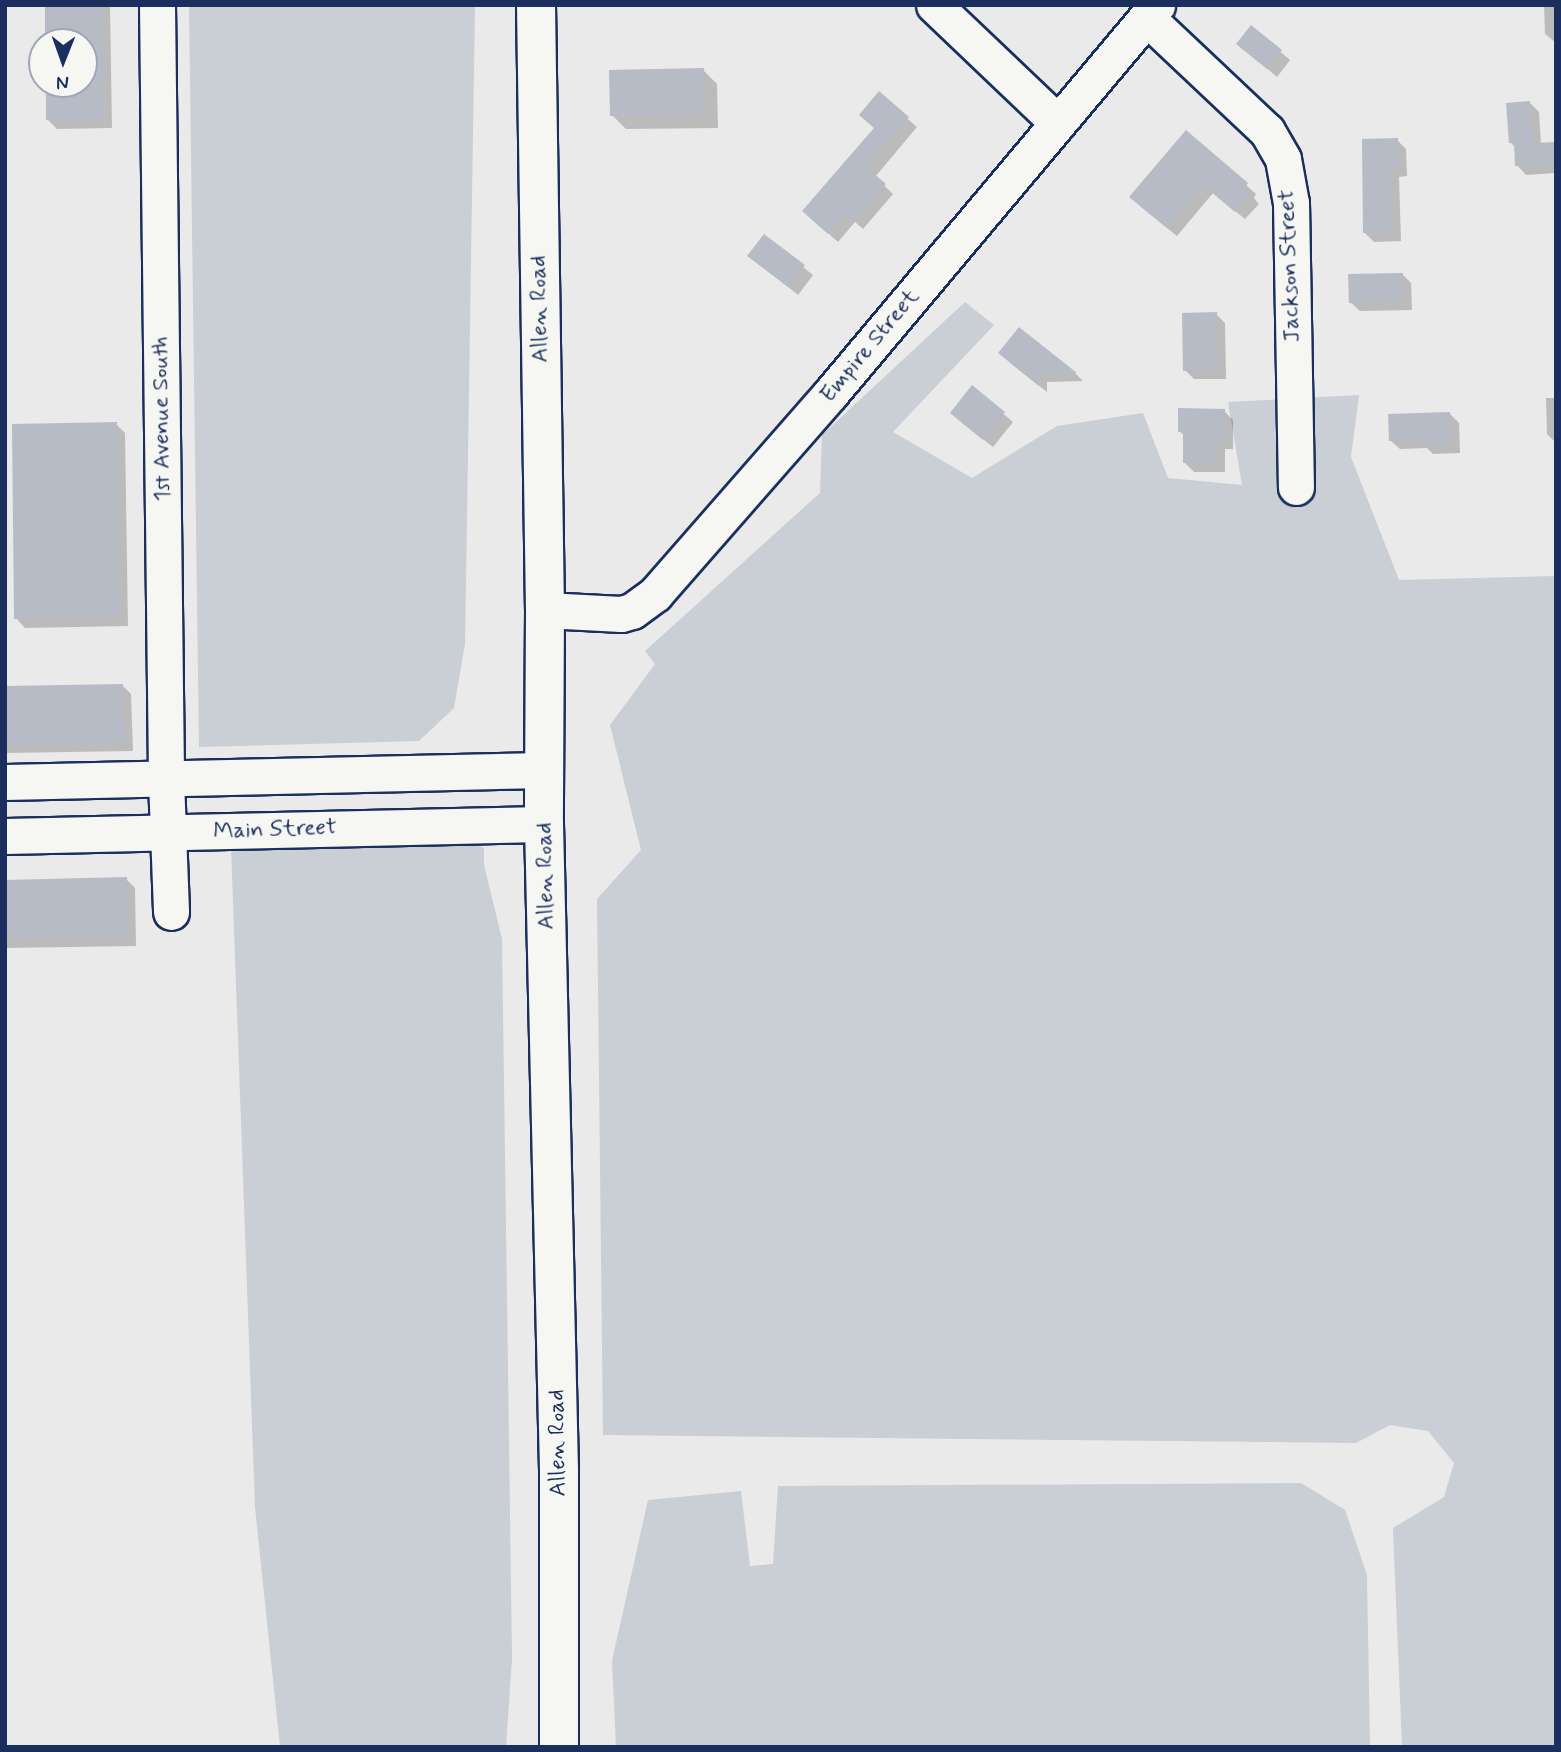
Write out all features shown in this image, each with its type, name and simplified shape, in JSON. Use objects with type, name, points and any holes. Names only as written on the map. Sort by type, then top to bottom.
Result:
[{"type":"main road","name":"Allen Road","points":[[536,5],[545,610],[544,824],[559,1458],[559,1747]]},
{"type":"street","name":"1st Avenue South","points":[[158,5],[166,780],[171,912]]},
{"type":"street","points":[[934,5],[1058,123]]},
{"type":"street","name":"Empire Street","points":[[545,610],[621,614],[642,605],[655,594],[831,393],[1152,12]]},
{"type":"street","name":"Jackson Street","points":[[1152,12],[1267,131],[1283,159],[1292,203],[1296,486]]},
{"type":"street","points":[[5,782],[544,770]]},
{"type":"street","points":[[332,776],[332,828]]},
{"type":"street","name":"Main Street","points":[[5,836],[544,824]]},
{"type":"shaded area","points":[[189,5],[475,5],[465,644],[454,708],[419,741],[199,747]]},
{"type":"shaded area","points":[[965,302],[994,325],[893,432],[972,478],[1057,426],[1143,413],[1168,478],[1242,485],[1228,402],[1359,395],[1351,457],[1399,580],[1556,576],[1556,1747],[1402,1747],[1393,1528],[1444,1497],[1454,1463],[1428,1431],[1390,1425],[1356,1443],[603,1435],[597,899],[641,850],[610,725],[655,664],[645,651],[820,493],[822,435]]},
{"type":"shaded area","points":[[467,842],[484,848],[484,865],[502,939],[512,1659],[506,1747],[280,1747],[255,1507],[231,847]]},
{"type":"shaded area","points":[[1301,1483],[1345,1510],[1367,1575],[1370,1747],[616,1747],[612,1661],[648,1500],[741,1491],[750,1566],[773,1564],[778,1486]]},
{"type":"building","points":[[45,5],[102,5],[103,120],[46,120],[46,98],[98,98],[98,28],[45,28]]},
{"type":"building","points":[[1251,25],[1282,50],[1267,69],[1236,44]]},
{"type":"building","points":[[704,68],[705,114],[610,116],[609,70]]},
{"type":"building","points":[[879,91],[909,117],[866,167],[886,184],[853,221],[845,214],[828,234],[802,211],[874,128],[859,115]]},
{"type":"building","points":[[1530,101],[1533,143],[1556,142],[1556,164],[1515,166],[1514,143],[1509,143],[1506,103]]},
{"type":"building","points":[[1186,130],[1248,183],[1245,188],[1251,193],[1235,212],[1203,185],[1167,228],[1129,197]]},
{"type":"building","points":[[1398,138],[1399,168],[1391,168],[1393,233],[1363,233],[1362,139]]},
{"type":"building","points":[[764,234],[805,265],[788,287],[747,256]]},
{"type":"building","points":[[1403,273],[1403,301],[1349,303],[1348,274]]},
{"type":"building","points":[[1217,312],[1218,370],[1183,371],[1182,313]]},
{"type":"building","points":[[1019,327],[1077,373],[1039,373],[1039,386],[998,353]]},
{"type":"building","points":[[972,385],[1005,412],[983,440],[950,413]]},
{"type":"building","points":[[1178,408],[1225,409],[1225,441],[1217,441],[1217,464],[1183,463],[1183,432],[1178,432]]},
{"type":"building","points":[[1450,412],[1451,445],[1422,446],[1422,440],[1389,441],[1388,414]]},
{"type":"building","points":[[117,422],[119,618],[14,619],[12,424]]},
{"type":"building","points":[[123,684],[124,743],[5,745],[5,686]]},
{"type":"building","points":[[127,877],[128,937],[5,940],[5,880]]}]
